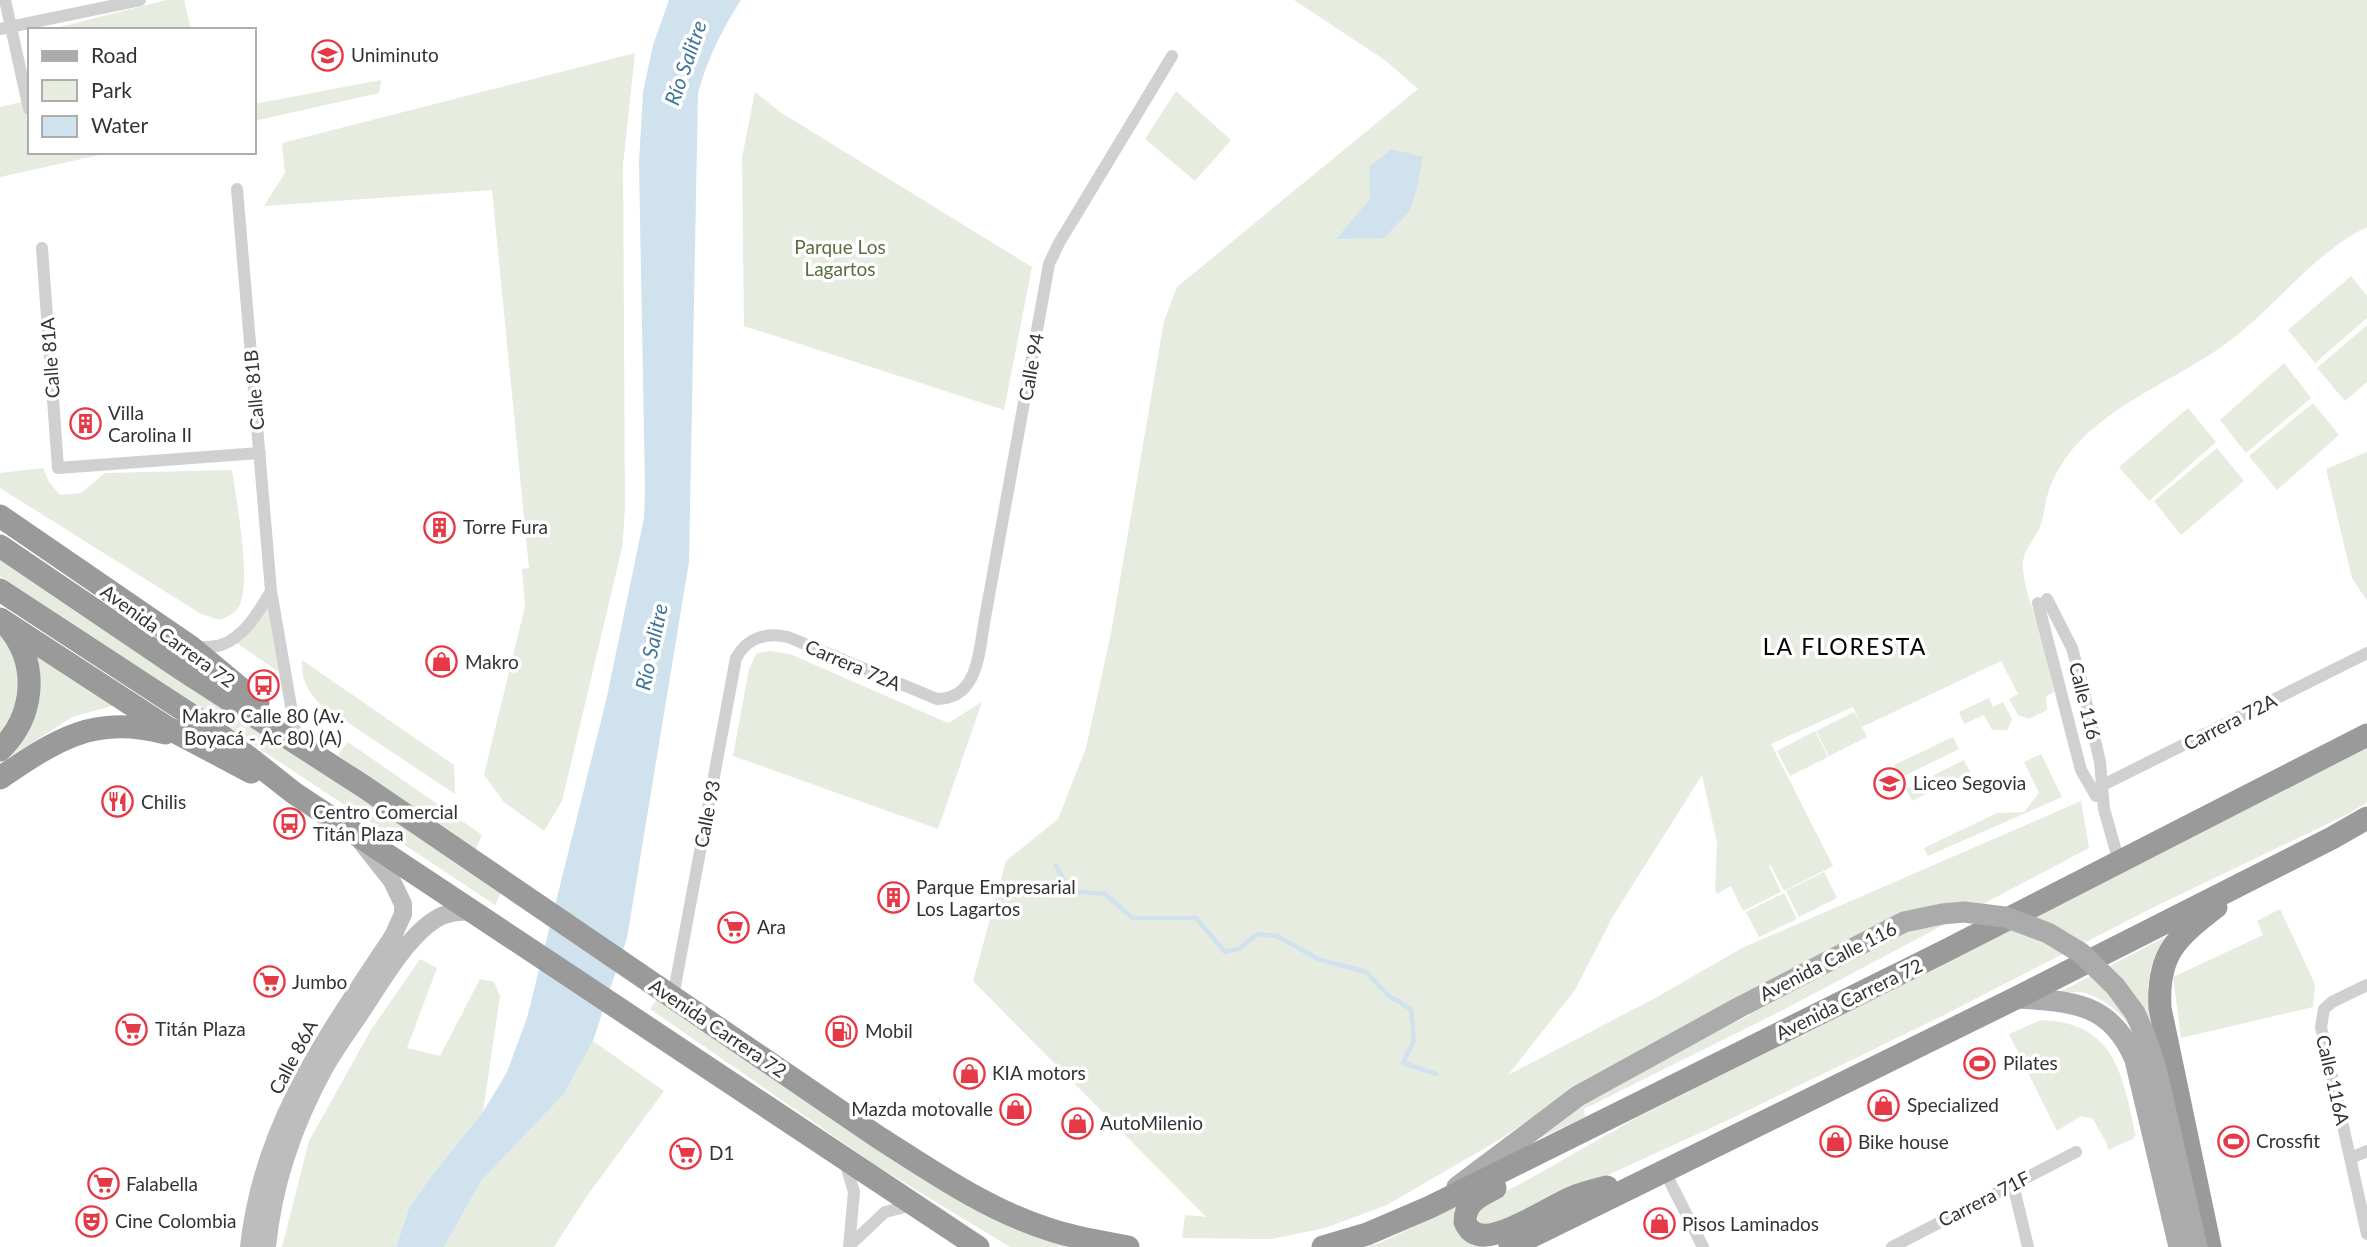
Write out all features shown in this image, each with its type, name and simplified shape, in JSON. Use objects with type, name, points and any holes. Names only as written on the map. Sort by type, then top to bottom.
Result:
[{"type":"highway","name":"Avenida Carrera 72","points":[[0,516],[191,647],[330,764]]},
{"type":"highway","name":"Avenida Carrera 72","points":[[0,547],[180,668],[330,764],[960,1190],[1015,1217],[1051,1230],[1128,1247]]},
{"type":"highway","name":"Avenida Carrera 72","points":[[0,590],[214,730],[294,793],[978,1247]]},
{"type":"highway","name":"Avenida Carrera 72","points":[[1,619],[136,709],[200,747],[294,793]]},
{"type":"highway","points":[[0,750],[19,725],[30,684],[24,651],[18,639],[1,619]]},
{"type":"highway","points":[[0,778],[56,741],[91,728],[131,726],[200,747]]},
{"type":"highway","name":"Avenida Carrera 72","points":[[1323,1247],[1367,1234],[1430,1207],[1577,1135],[2367,735]]},
{"type":"highway","points":[[1510,1247],[1545,1239],[1664,1170],[2016,998],[2367,818]]},
{"type":"highway","points":[[2210,1247],[2161,1008],[2159,982],[2166,957],[2175,943],[2253,877]]},
{"type":"highway","points":[[1577,1135],[1534,1167],[1472,1201],[1465,1215],[1468,1228],[1483,1236],[1494,1233],[1576,1196],[1664,1170]]},
{"type":"main road","name":"Avenida Calle 116","points":[[1430,1207],[1578,1096],[1903,922],[1964,912],[2005,918],[2048,933],[2081,953],[2123,995],[2144,1033],[2156,1068],[2197,1247]]},
{"type":"main road","points":[[2016,998],[2054,1000],[2079,1005],[2113,1023],[2124,1036],[2135,1060],[2179,1247]]},
{"type":"street","points":[[5,0],[5,28],[28,106]]},
{"type":"street","points":[[5,28],[140,0]]},
{"type":"street","name":"Calle 94","points":[[952,697],[970,683],[975,670],[1049,264],[1172,56]]},
{"type":"street","name":"Calle 81B","points":[[237,189],[271,591],[296,735]]},
{"type":"street","name":"Calle 81A","points":[[42,248],[58,468],[260,453]]},
{"type":"street","points":[[191,647],[222,645],[237,636],[250,624],[271,591]]},
{"type":"street","name":"Calle 116","points":[[2097,788],[2100,762],[2072,648],[2043,601],[2081,770],[2097,788],[2119,862]]},
{"type":"street","name":"Carrera 72A","points":[[753,639],[775,634],[788,637],[933,699],[952,697]]},
{"type":"street","name":"Calle 93","points":[[673,997],[736,658],[742,646],[753,639]]},
{"type":"street","name":"Carrera 72A","points":[[2097,788],[2367,653]]},
{"type":"street","name":"Calle 86A","points":[[249,1247],[260,1182],[285,1116],[313,1058],[393,936],[403,914],[400,894],[354,833]]},
{"type":"street","name":"Calle 86A","points":[[267,1247],[272,1209],[287,1153],[325,1069],[384,978],[419,933],[439,917],[472,911]]},
{"type":"street","name":"Calle 116A","points":[[2367,985],[2323,1009],[2321,1027],[2367,1234]]},
{"type":"street","points":[[2351,1158],[2367,1151]]},
{"type":"street","name":"Carrera 71F","points":[[1892,1247],[2076,1152]]},
{"type":"street","points":[[844,1158],[854,1192],[850,1246]]},
{"type":"street","points":[[1664,1170],[1703,1247]]},
{"type":"street","points":[[2013,1184],[2028,1247]]},
{"type":"street","points":[[850,1246],[885,1212],[914,1204]]},
{"type":"green space","points":[[166,0],[184,0],[191,28],[56,28]]},
{"type":"green space","points":[[1294,0],[2367,0],[2367,227],[2329,251],[2228,342],[2101,422],[2079,442],[2061,465],[2048,493],[2039,530],[2026,551],[2023,562],[2025,583],[2043,641],[2054,692],[2046,697],[2047,710],[2029,719],[2018,715],[2009,699],[2018,694],[2001,661],[1862,727],[1867,737],[1829,756],[1816,731],[1854,712],[1862,726],[1853,707],[1771,744],[1833,866],[1784,891],[1769,866],[1781,892],[1743,911],[1731,886],[1717,894],[1715,890],[1717,843],[1702,775],[1613,916],[1575,990],[1508,1075],[1659,996],[1742,948],[2081,801],[2089,848],[1783,1010],[1584,1109],[1585,1117],[1521,1147],[1574,1108],[1631,1073],[1750,1015],[1741,996],[1589,1080],[1497,1141],[1387,1205],[1325,1228],[1272,1239],[1182,1238],[1185,1215],[1206,1217],[973,981],[1006,861],[1058,819],[1086,748],[1111,633],[1164,321],[1177,287],[1418,89],[1386,61]]},
{"type":"green space","points":[[635,53],[623,165],[625,509],[622,548],[562,801],[544,831],[504,802],[484,775],[525,606],[522,569],[529,568],[492,190],[264,206],[285,173],[282,143]]},
{"type":"green space","points":[[381,80],[379,93],[256,121],[256,104]]},
{"type":"green space","points":[[1176,91],[1231,140],[1195,181],[1145,139]]},
{"type":"green space","name":"Parque Los Lagartos","points":[[755,92],[780,112],[1032,267],[1004,410],[744,326],[742,158]]},
{"type":"green space","points":[[28,100],[28,154],[104,154],[0,177],[0,107]]},
{"type":"green space","points":[[2351,276],[2367,296],[2367,318],[2315,363],[2288,330]]},
{"type":"green space","points":[[2367,325],[2367,382],[2345,401],[2317,368]]},
{"type":"green space","points":[[2284,363],[2311,398],[2246,453],[2220,420]]},
{"type":"green space","points":[[2313,403],[2339,435],[2277,490],[2249,456]]},
{"type":"green space","points":[[2188,408],[2216,442],[2149,501],[2119,467]]},
{"type":"green space","points":[[2217,448],[2244,481],[2181,535],[2154,501]]},
{"type":"green space","points":[[2367,452],[2367,601],[2352,578],[2326,469]]},
{"type":"green space","points":[[43,468],[49,482],[60,495],[81,493],[105,473],[232,470],[244,562],[244,582],[238,608],[220,620],[201,614],[0,488],[0,473]]},
{"type":"green space","points":[[0,558],[146,653],[501,893],[495,905],[0,576]]},
{"type":"green space","points":[[268,605],[279,672],[235,642]]},
{"type":"green space","points":[[0,629],[14,648],[21,680],[18,711],[0,740]]},
{"type":"green space","points":[[32,650],[115,705],[72,717],[0,764]]},
{"type":"green space","points":[[769,651],[790,654],[948,723],[982,702],[938,829],[733,756],[749,669],[757,653]]},
{"type":"green space","points":[[302,660],[454,765],[455,794],[320,704],[306,684]]},
{"type":"green space","points":[[1989,698],[1993,707],[2003,702],[2012,719],[2007,730],[1992,730],[1984,715],[1964,724],[1959,712]]},
{"type":"green space","points":[[1815,731],[1828,757],[1790,776],[1777,751]]},
{"type":"green space","points":[[1953,737],[1959,749],[1900,778],[1894,765]]},
{"type":"green space","points":[[348,742],[482,835],[475,851],[338,755]]},
{"type":"green space","points":[[2367,748],[2367,802],[2350,813],[2156,906],[1944,1015],[1726,1121],[1503,1223],[1484,1226],[1478,1221],[1477,1210],[1486,1201],[1638,1117]]},
{"type":"green space","points":[[2041,754],[2062,797],[1928,856],[1924,848],[1997,813],[2024,812],[2039,793],[2024,762]]},
{"type":"green space","points":[[1964,760],[1970,772],[1912,801],[1906,789]]},
{"type":"green space","points":[[1824,872],[1837,898],[1799,917],[1786,891]]},
{"type":"green space","points":[[1784,893],[1797,919],[1759,937],[1746,912]]},
{"type":"green space","points":[[2280,909],[2315,984],[2313,1007],[2181,1038],[2173,977],[2263,935],[2257,921]]},
{"type":"green space","points":[[2169,935],[2151,967],[2148,987],[2170,1092],[2136,1034],[2114,1009],[2085,993],[2058,993]]},
{"type":"green space","points":[[420,959],[437,968],[407,1048],[440,1056],[480,979],[494,982],[500,996],[483,1112],[409,1208],[396,1247],[282,1247],[309,1141],[371,1030]]},
{"type":"green space","points":[[657,999],[1079,1247],[1010,1247],[877,1166],[650,1009]]},
{"type":"green space","points":[[2041,1020],[2066,1023],[2086,1031],[2110,1053],[2118,1068],[2128,1101],[2136,1135],[2133,1139],[2108,1150],[2093,1119],[2081,1116],[2057,1131],[2009,1034]]},
{"type":"green space","points":[[593,1041],[664,1091],[587,1196],[554,1247],[444,1247],[481,1181],[564,1094]]},
{"type":"green space","points":[[1461,1204],[1456,1221],[1457,1232],[1481,1246],[1479,1247],[1365,1247],[1380,1243]]},
{"type":"water","name":"Río Salitre","points":[[669,0],[741,0],[716,45],[698,93],[689,562],[627,938],[593,1041],[564,1094],[481,1181],[444,1247],[396,1247],[409,1208],[483,1112],[507,1072],[527,1018],[606,701],[644,518],[639,163],[643,92],[653,45]]},
{"type":"water","points":[[1392,149],[1423,157],[1409,212],[1384,238],[1336,239],[1370,199],[1369,167]]},
{"type":"waterway","points":[[1056,866],[1070,891],[1105,894],[1133,918],[1196,918],[1225,952],[1238,949],[1258,934],[1277,936],[1318,959],[1366,972],[1389,996],[1411,1009],[1414,1041],[1403,1063],[1436,1074]]},
{"type":"place","name":"Uniminuto","points":[[328,55]]},
{"type":"place","name":"Villa Carolina II","points":[[85,424]]},
{"type":"place","name":"Torre Fura","points":[[440,527]]},
{"type":"place","name":"Makro","points":[[442,662]]},
{"type":"place","name":"Makro Calle 80 (Av. Boyacá - Ac 80) (A)","points":[[263,685]]},
{"type":"place","name":"Liceo Segovia","points":[[1890,783]]},
{"type":"place","name":"Chilis","points":[[118,802]]},
{"type":"place","name":"Centro Comercial Titán Plaza","points":[[290,823]]},
{"type":"place","name":"Parque Empresarial Los Lagartos","points":[[893,898]]},
{"type":"place","name":"Ara","points":[[734,927]]},
{"type":"place","name":"Jumbo","points":[[269,982]]},
{"type":"place","name":"Titán Plaza","points":[[132,1029]]},
{"type":"place","name":"Mobil","points":[[842,1031]]},
{"type":"place","name":"Pilates","points":[[1980,1063]]},
{"type":"place","name":"KIA motors","points":[[969,1073]]},
{"type":"place","name":"Specialized","points":[[1884,1105]]},
{"type":"place","name":"Mazda motovalle","points":[[1016,1109]]},
{"type":"place","name":"AutoMilenio","points":[[1077,1123]]},
{"type":"place","name":"Crossfit","points":[[2233,1141]]},
{"type":"place","name":"Bike house","points":[[1835,1142]]},
{"type":"place","name":"D1","points":[[686,1153]]},
{"type":"place","name":"Falabella","points":[[103,1184]]},
{"type":"place","name":"Cine Colombia","points":[[92,1221]]},
{"type":"place","name":"Pisos Laminados","points":[[1659,1224]]},
{"type":"district","name":"LA FLORESTA","points":[[1845,647]]}]
